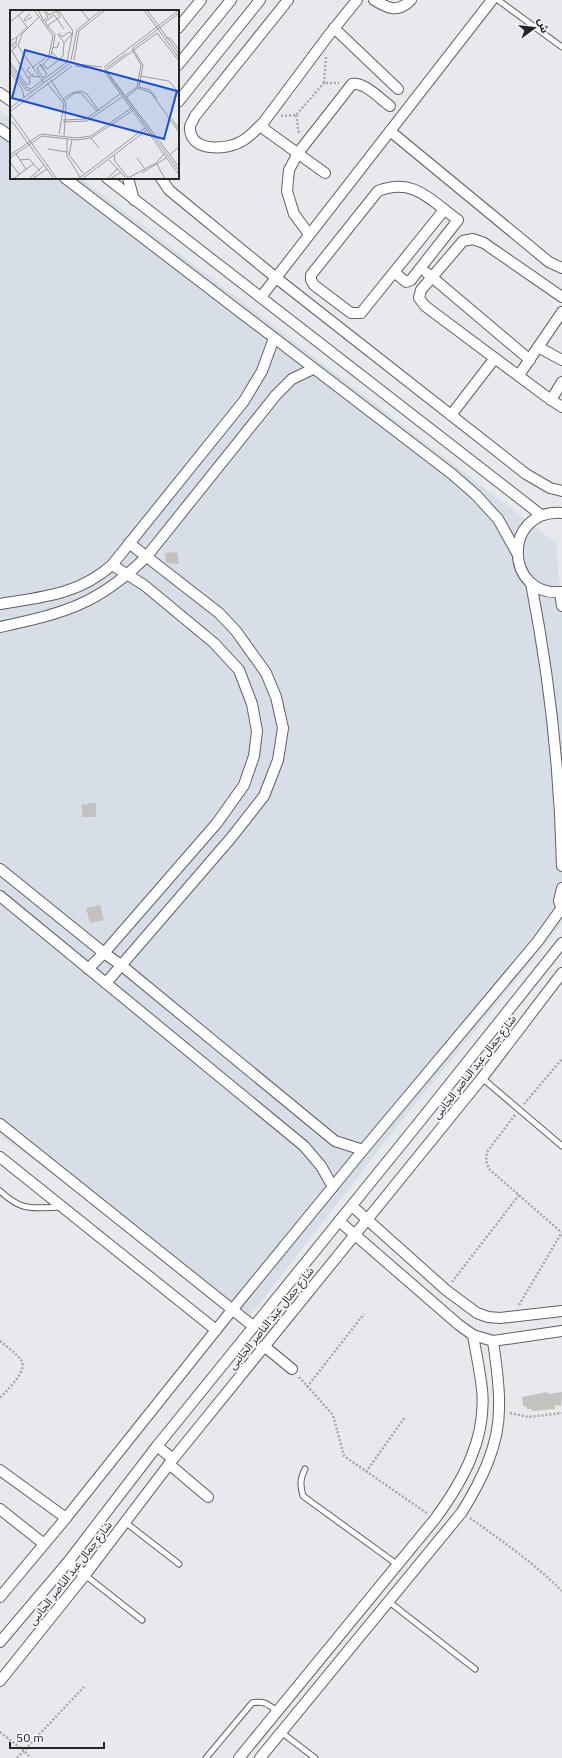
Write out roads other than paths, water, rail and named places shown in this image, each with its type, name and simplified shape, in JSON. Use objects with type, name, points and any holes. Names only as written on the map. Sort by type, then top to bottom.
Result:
[{"type":"street","points":[[179,27],[201,0]]},
{"type":"street","points":[[179,64],[231,0]]},
{"type":"street","points":[[179,101],[260,0]]},
{"type":"street","points":[[288,0],[195,116],[190,126],[192,138],[201,146],[222,147],[242,141],[263,123],[334,28],[357,0]]},
{"type":"street","points":[[374,0],[393,8],[404,7],[411,0]]},
{"type":"street","points":[[261,297],[492,0]]},
{"type":"street","points":[[334,28],[398,89]]},
{"type":"street","points":[[310,234],[294,214],[287,191],[289,170],[300,151],[352,84],[356,83],[362,86],[390,106]]},
{"type":"street","points":[[0,93],[10,100]]},
{"type":"street","points":[[263,123],[264,129],[300,151],[325,173]]},
{"type":"street","points":[[0,129],[10,136]]},
{"type":"street","points":[[390,131],[548,262],[562,268]]},
{"type":"street","points":[[66,179],[452,474],[476,495],[498,519],[517,553]]},
{"type":"street","points":[[108,179],[540,515]]},
{"type":"street","points":[[128,179],[134,200]]},
{"type":"street","points":[[162,179],[169,190],[276,277],[526,474],[550,488],[562,491]]},
{"type":"street","points":[[394,272],[406,282],[411,280],[458,220],[416,189],[403,185],[390,186],[378,191],[311,275],[311,280],[314,285],[350,313],[361,313],[394,272],[444,210]]},
{"type":"street","points":[[562,297],[484,242],[473,239],[464,241],[421,290],[419,298],[425,306],[562,407]]},
{"type":"street","points":[[421,268],[530,360]]},
{"type":"street","points":[[519,375],[562,312]]},
{"type":"street","points":[[0,604],[47,597],[68,591],[88,582],[112,565],[244,401],[262,371],[274,338]]},
{"type":"street","points":[[538,347],[562,360]]},
{"type":"street","points":[[451,415],[495,358]]},
{"type":"street","points":[[0,627],[67,611],[98,596],[128,575],[147,556],[276,395],[292,379],[313,369]]},
{"type":"street","points":[[551,400],[562,382]]},
{"type":"street","points":[[562,513],[553,512],[540,515],[531,521],[523,530],[518,541],[517,553],[518,564],[531,583],[550,592],[561,592],[562,606]]},
{"type":"street","points":[[106,983],[231,838],[264,796],[278,760],[283,728],[276,697],[266,673],[236,631],[219,613],[130,543]]},
{"type":"street","points":[[88,969],[104,953],[217,823],[244,785],[254,756],[257,732],[252,704],[239,670],[214,643],[144,585],[112,565]]},
{"type":"street","points":[[531,583],[546,662],[561,814],[562,866]]},
{"type":"street","points":[[0,869],[121,965],[335,1141],[362,1150]]},
{"type":"street","points":[[0,1597],[66,1518],[362,1150],[538,941],[561,909],[559,901],[562,888]]},
{"type":"street","points":[[0,896],[304,1146],[321,1166],[333,1187]]},
{"type":"street","points":[[0,1642],[68,1562],[157,1446],[528,988],[562,943]]},
{"type":"street","name":"شارع جمال عبد الناصر الجانبى","points":[[0,1681],[85,1575],[171,1462],[482,1078],[562,973]]},
{"type":"street","points":[[0,1124],[253,1326]]},
{"type":"street","points":[[0,1156],[216,1330]]},
{"type":"street","points":[[352,1206],[446,1290],[468,1307],[483,1315],[500,1318],[562,1311]]},
{"type":"street","points":[[339,1221],[459,1325],[473,1335],[493,1341],[562,1331]]},
{"type":"street","points":[[239,1758],[435,1519],[462,1479],[472,1458],[482,1412],[482,1390],[473,1335]]},
{"type":"street","points":[[260,1758],[462,1512],[479,1484],[495,1436],[500,1410],[493,1341]]},
{"type":"street","points":[[264,1346],[292,1369]]},
{"type":"street","points":[[157,1446],[171,1462],[208,1497]]},
{"type":"street","points":[[0,1470],[66,1518]]},
{"type":"street","points":[[0,1510],[44,1544]]},
{"type":"street","points":[[68,1562],[85,1575]]},
{"type":"street","points":[[376,1592],[388,1601]]},
{"type":"street","points":[[278,1712],[289,1722]]},
{"type":"lane","points":[[498,0],[562,47]]},
{"type":"lane","points":[[482,1078],[562,1146]]},
{"type":"lane","points":[[0,1191],[12,1203],[22,1206],[33,1208],[62,1207]]},
{"type":"lane","points":[[305,1469],[301,1477],[300,1486],[303,1496],[398,1565]]},
{"type":"lane","points":[[126,1522],[179,1564]]},
{"type":"lane","points":[[85,1575],[142,1620]]},
{"type":"lane","points":[[388,1601],[475,1669]]},
{"type":"lane","points":[[206,1758],[252,1702],[259,1701],[266,1703],[278,1712]]},
{"type":"lane","points":[[281,1732],[315,1758]]}]
